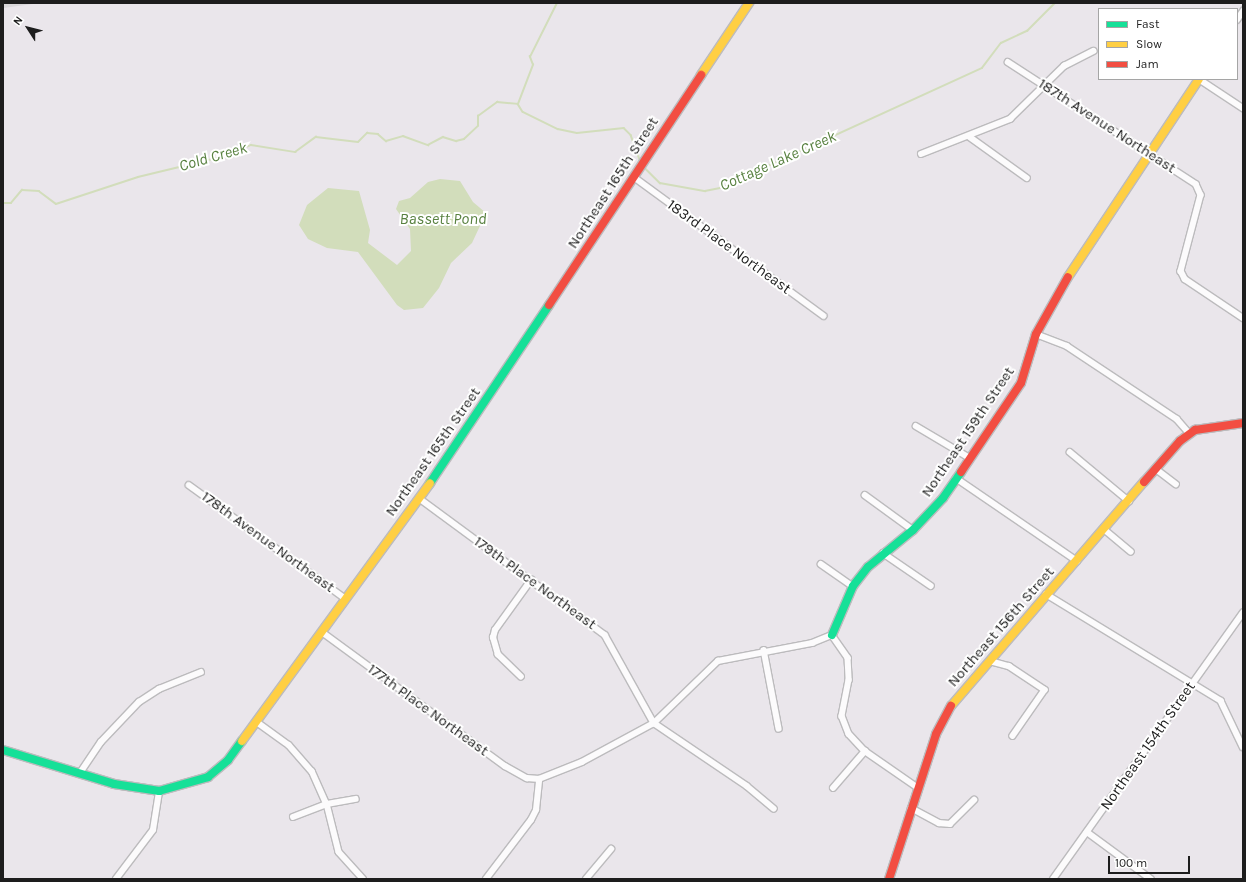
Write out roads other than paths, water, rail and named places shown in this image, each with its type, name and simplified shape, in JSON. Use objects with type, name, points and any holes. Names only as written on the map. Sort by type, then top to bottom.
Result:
[{"type":"street","name":"Northeast 165th Street","points":[[160,791],[208,777],[228,760],[257,722],[419,498],[749,3]]},
{"type":"street","points":[[921,154],[970,137],[1010,119],[1078,56],[1093,51]]},
{"type":"street","name":"187th Avenue Northeast","points":[[1008,62],[1196,184],[1201,195],[1181,265],[1184,279],[1243,318]]},
{"type":"street","name":"Northeast 159th Street","points":[[832,635],[836,619],[853,586],[883,553],[913,530],[956,478],[1021,383],[1036,334],[1051,302],[1198,80]]},
{"type":"street","points":[[1201,80],[1243,108]]},
{"type":"street","points":[[970,137],[1027,178]]},
{"type":"street","name":"183rd Place Northeast","points":[[636,174],[824,316]]},
{"type":"street","points":[[1036,334],[1067,346],[1177,418],[1192,431],[1243,423]]},
{"type":"street","points":[[916,426],[970,458]]},
{"type":"street","name":"Northeast 156th Street","points":[[889,879],[917,787],[943,720],[1046,594],[1077,561],[1156,469],[1192,431]]},
{"type":"street","points":[[1070,452],[1129,501]]},
{"type":"street","points":[[1156,469],[1176,484]]},
{"type":"street","points":[[956,478],[1077,561]]},
{"type":"street","name":"178th Avenue Northeast","points":[[189,485],[346,599]]},
{"type":"street","points":[[865,495],[913,530]]},
{"type":"street","name":"179th Place Northeast","points":[[419,498],[604,635],[654,723],[747,786],[774,809]]},
{"type":"street","points":[[1104,529],[1131,552]]},
{"type":"street","points":[[883,553],[931,586]]},
{"type":"street","points":[[821,564],[853,586]]},
{"type":"street","points":[[521,677],[498,655],[494,638],[494,630],[531,580]]},
{"type":"street","points":[[1046,594],[1117,641],[1193,682],[1225,707],[1243,747]]},
{"type":"street","name":"Northeast 154th Street","points":[[1053,879],[1243,613]]},
{"type":"street","name":"177th Place Northeast","points":[[322,632],[505,766],[526,778],[539,779]]},
{"type":"street","points":[[486,879],[533,815],[539,779],[582,762],[654,723],[705,669],[730,658],[764,650],[812,643],[832,635],[842,646],[850,670],[842,705],[845,725],[865,751],[917,787]]},
{"type":"street","points":[[764,650],[780,729]]},
{"type":"street","points":[[990,661],[1009,666],[1045,690],[1013,736]]},
{"type":"street","points":[[80,773],[106,737],[139,702],[159,689],[201,672]]},
{"type":"street","points":[[257,722],[303,759],[319,782],[327,804],[339,852],[362,879]]},
{"type":"street","points":[[3,750],[114,784],[160,791],[152,830],[116,879]]},
{"type":"street","points":[[833,788],[865,751]]},
{"type":"street","points":[[293,817],[327,804],[356,799]]},
{"type":"street","points":[[911,808],[939,823],[950,824],[974,800]]},
{"type":"street","points":[[1087,832],[1151,879]]},
{"type":"street","points":[[586,879],[611,848]]},
{"type":"water","name":"Bassett Pond","points":[[440,179],[460,181],[473,202],[486,213],[472,243],[451,263],[439,288],[423,308],[404,310],[397,305],[358,252],[327,248],[308,239],[299,225],[307,205],[328,188],[359,191],[370,230],[368,243],[397,265],[411,251],[410,229],[396,209],[399,201],[410,198],[428,182]]},
{"type":"waterway","name":"Cottage Lake Creek","points":[[518,104],[533,65],[530,57],[557,3]]},
{"type":"waterway","name":"Cottage Lake Creek","points":[[644,167],[660,183],[705,191],[720,188],[982,68],[1001,43],[1027,31],[1055,3]]},
{"type":"waterway","name":"Cold Creek","points":[[3,203],[11,203],[22,190],[39,191],[56,204],[138,177],[225,156],[251,145],[295,152],[316,137],[358,142],[367,133],[378,134],[386,141],[403,136],[428,145],[443,137],[456,141],[464,139],[478,126],[478,116],[497,102],[518,104]]},
{"type":"waterway","name":"Cottage Lake Creek","points":[[518,104],[523,112],[558,129],[577,133],[624,128],[631,135],[641,162]]}]
